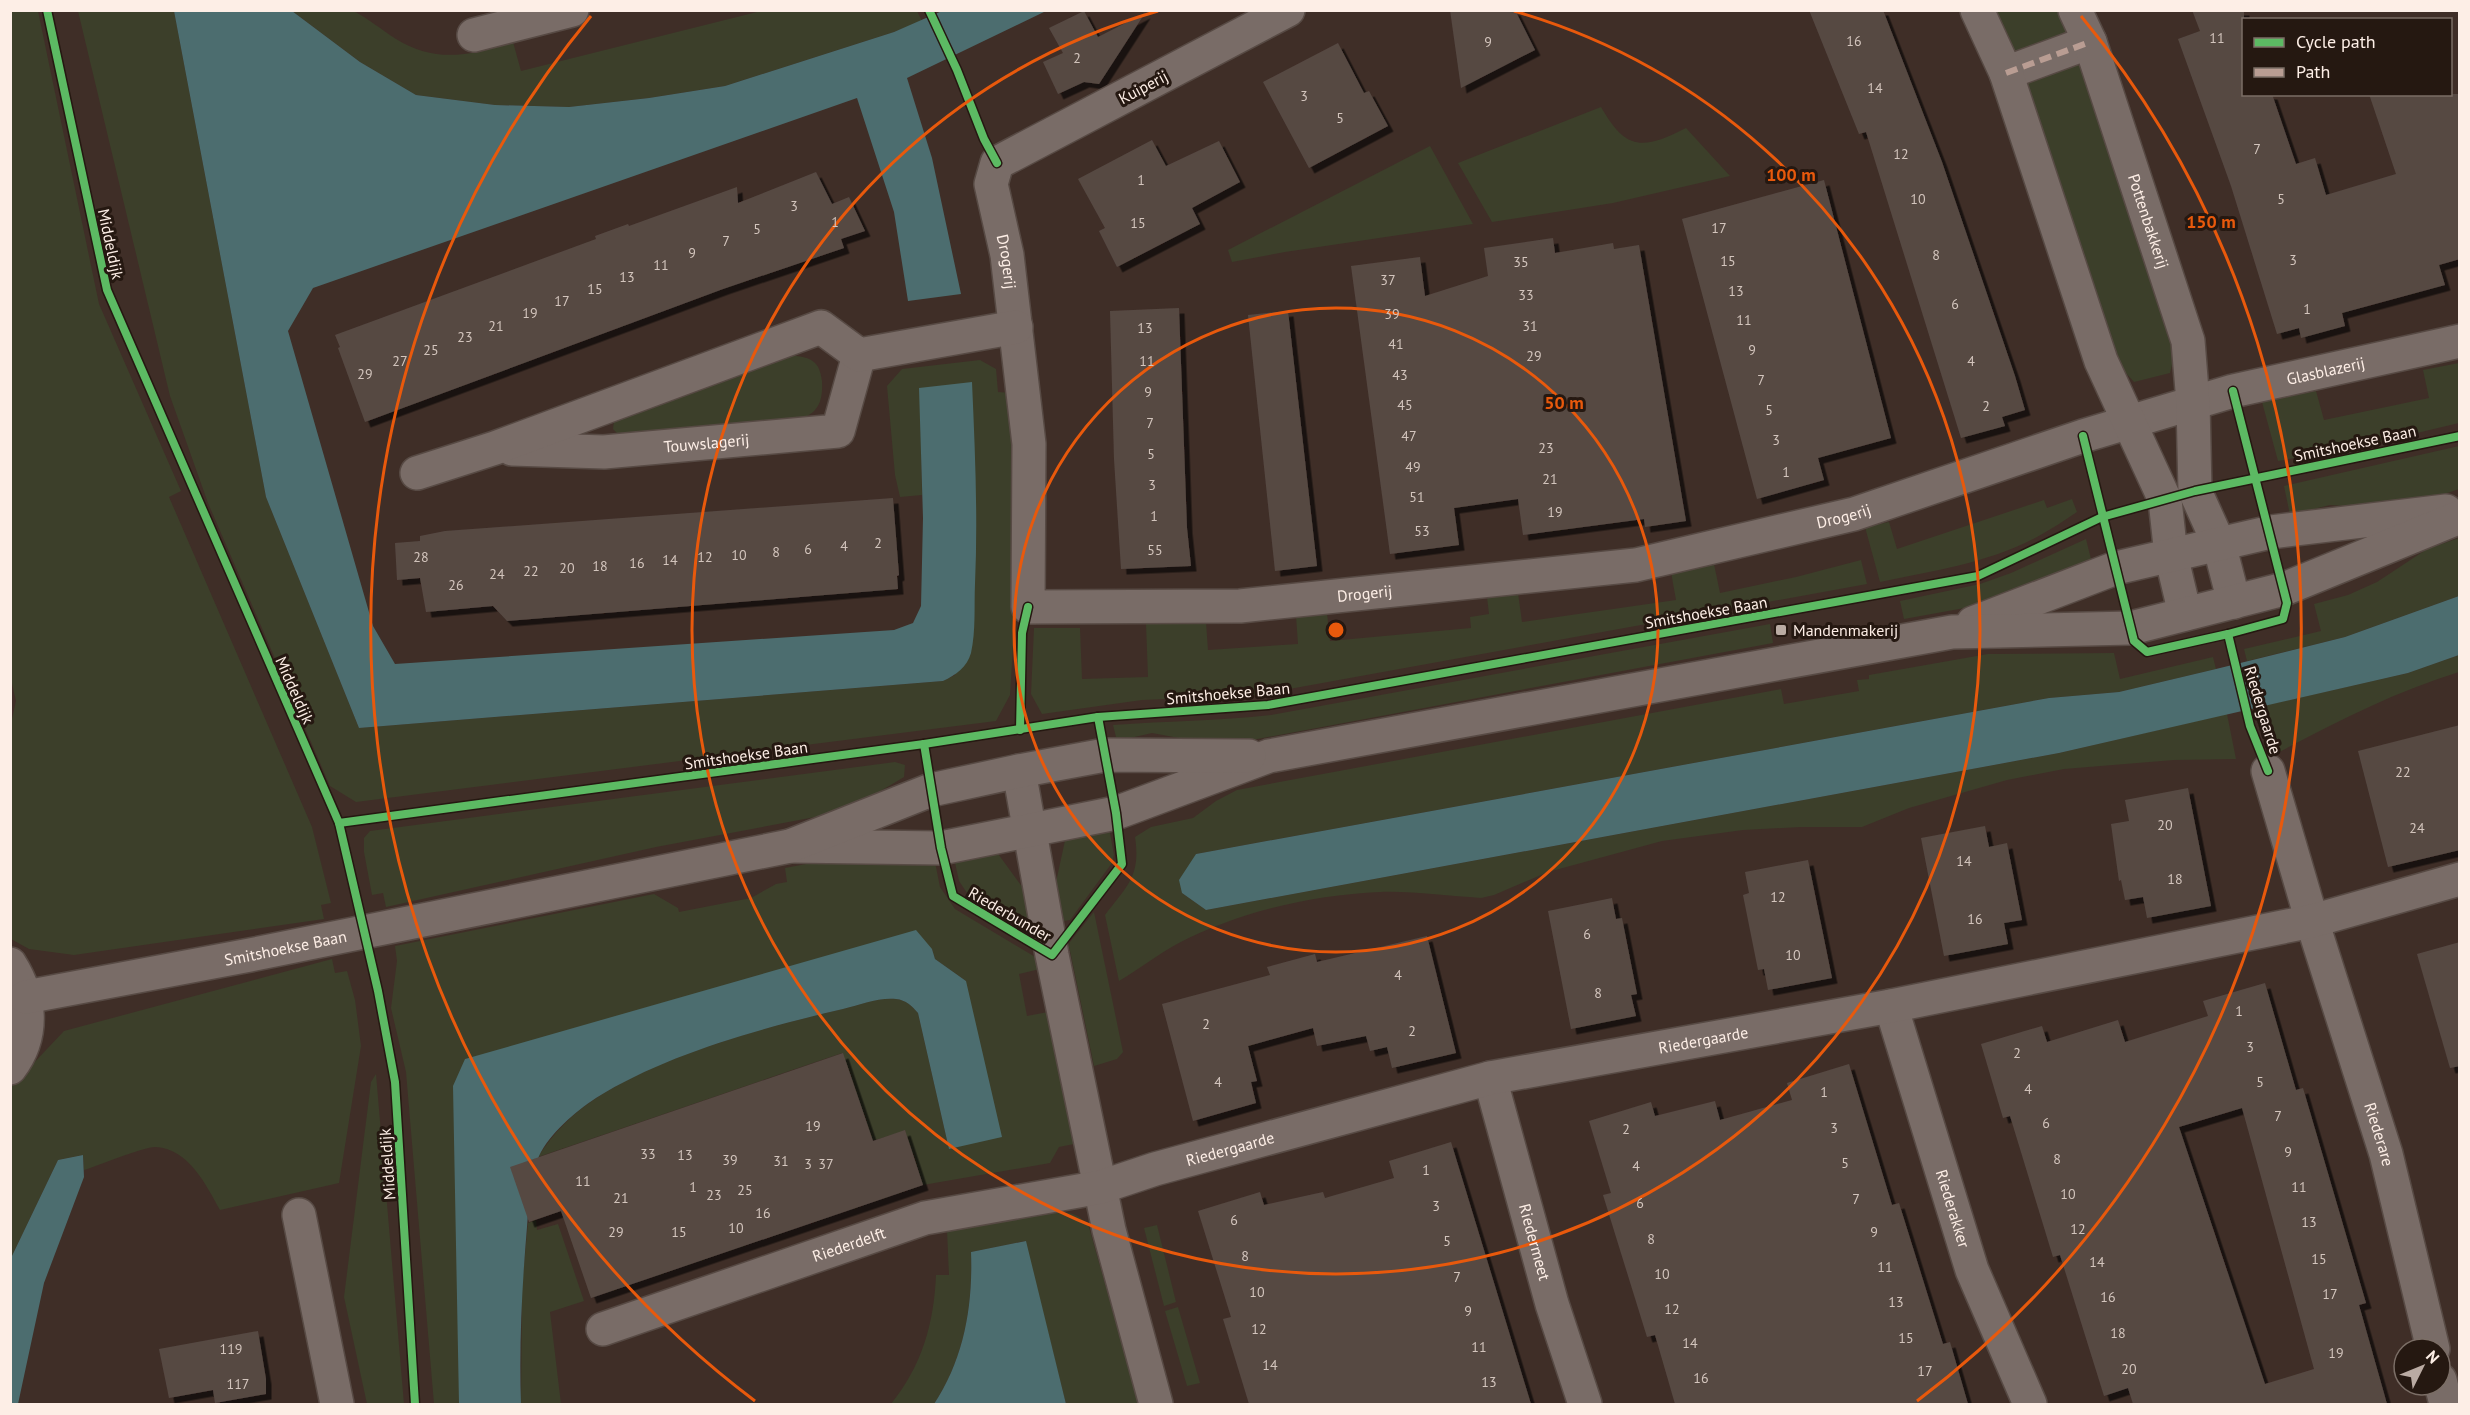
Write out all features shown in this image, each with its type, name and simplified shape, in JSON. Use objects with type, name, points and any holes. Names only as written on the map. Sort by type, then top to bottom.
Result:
[{"type":"street","points":[[474,35],[572,10]]},
{"type":"street","name":"Kuiperij","points":[[997,163],[1288,10]]},
{"type":"street","points":[[1977,10],[2007,73],[2101,361],[2165,500],[2171,555],[2185,614]]},
{"type":"street","name":"Pottenbakkerij","points":[[2075,10],[2090,42],[2188,341],[2193,403],[2195,491],[2219,544],[2234,602]]},
{"type":"street","points":[[2007,73],[2090,42]]},
{"type":"street","name":"Drogerij","points":[[997,163],[991,184],[1007,255],[1029,444],[1028,607],[1240,606],[1636,565],[1854,514],[2128,422]]},
{"type":"street","name":"Touwslagerij","points":[[417,473],[495,448],[821,327],[859,355],[838,431],[604,452],[495,448]]},
{"type":"street","points":[[859,355],[1016,327]]},
{"type":"street","name":"Glasblazerij","points":[[2193,403],[2234,391],[2460,341]]},
{"type":"street","points":[[2128,422],[2193,403]]},
{"type":"street","name":"Smitshoekse Baan","points":[[1952,632],[2116,568],[2271,532],[2460,509]]},
{"type":"street","name":"Smitshoekse Baan","points":[[790,846],[941,848],[1116,813],[1269,756],[1952,632],[2131,628],[2284,589],[2460,517]]},
{"type":"street","name":"Smitshoekse Baan","points":[[26,997],[790,846],[931,790],[1019,771],[1105,755],[1269,756]]},
{"type":"street","name":"Riederbunder","points":[[1019,771],[1052,955],[1109,1230],[1156,1404]]},
{"type":"street","name":"Riedergaarde","points":[[2268,771],[2312,921]]},
{"type":"street","name":"Riedergaarde","points":[[1101,1187],[1166,1166],[1490,1078],[1891,1006],[2312,921],[2460,879]]},
{"type":"street","name":"Riederare","points":[[2312,921],[2386,1154],[2430,1337]]},
{"type":"street","points":[[10,964],[20,979],[26,997],[28,1015],[27,1032],[21,1050],[10,1068]]},
{"type":"street","name":"Riederakker","points":[[1891,1006],[1972,1270],[2030,1404]]},
{"type":"street","name":"Riedermeet","points":[[1490,1078],[1552,1304],[1586,1404]]},
{"type":"street","name":"Riederdelft","points":[[603,1329],[925,1218],[1101,1187]]},
{"type":"street","points":[[299,1215],[337,1404]]},
{"type":"green space","points":[[333,9],[353,11],[396,39],[425,52],[454,55],[483,51],[513,42],[521,71],[761,11],[917,11],[922,21],[725,86],[569,107],[495,105],[416,95],[360,62],[292,11]]},
{"type":"green space","points":[[10,11],[38,11],[99,304],[181,491],[169,497],[312,827],[331,903],[321,905],[324,919],[74,955],[29,949],[11,939],[10,728],[16,701],[10,675]]},
{"type":"green space","points":[[78,11],[174,11],[266,497],[359,728],[943,681],[955,675],[920,388],[922,495],[900,497],[895,475],[887,386],[902,369],[980,360],[996,369],[998,392],[1012,393],[1017,580],[1010,695],[996,721],[356,802],[330,786],[208,503],[170,396]]},
{"type":"green space","points":[[1990,11],[2063,11],[2072,31],[2011,55]]},
{"type":"green space","points":[[2082,59],[2177,345],[2170,373],[2134,382],[2116,362],[2021,82]]},
{"type":"green space","points":[[1601,107],[1619,132],[1637,142],[1647,143],[1658,140],[1686,128],[1730,176],[1613,203],[1492,222],[1458,163]]},
{"type":"green space","points":[[1430,146],[1473,224],[1232,262],[1228,250]]},
{"type":"green space","points":[[792,355],[813,361],[818,367],[822,381],[820,400],[816,409],[800,419],[618,434],[613,429],[614,421]]},
{"type":"green space","points":[[2459,363],[2459,423],[2375,443],[2278,461],[2262,402],[2316,391],[2324,420],[2429,398],[2423,370]]},
{"type":"green space","points":[[2459,446],[2459,489],[2407,507],[2384,509],[2330,505],[2290,515],[2284,486]]},
{"type":"green space","points":[[2072,499],[2077,512],[2019,546],[1980,560],[1880,582],[1865,527],[1889,522],[1897,549],[2044,500],[2047,508]]},
{"type":"green space","points":[[2459,538],[2459,596],[2345,637],[2247,661],[2244,649],[2321,631],[2314,604],[2348,595],[2377,582],[2427,549]]},
{"type":"green space","points":[[2086,539],[2092,563],[1970,607],[1904,619],[1900,601],[1980,584],[2011,573]]},
{"type":"green space","points":[[1861,560],[1867,584],[1256,695],[1142,700],[1042,714],[1031,694],[1034,628],[1080,628],[1082,679],[1148,677],[1146,624],[1206,622],[1208,650],[1298,644],[1296,616],[1327,613],[1330,641],[1471,628],[1470,617],[1489,614],[1487,597],[1518,593],[1522,622],[1676,600],[1671,572],[1714,564],[1720,593]]},
{"type":"green space","points":[[1770,624],[1773,643],[1236,743],[1206,743],[1152,733],[1117,741],[1113,725],[1271,715]]},
{"type":"green space","points":[[2114,653],[2120,679],[2213,657],[2216,669],[2119,692],[2049,698],[1196,854],[1182,893],[1206,910],[2059,753],[2227,714],[2236,759],[2174,760],[2064,769],[2007,780],[1909,808],[1862,827],[1743,830],[1662,841],[1548,872],[1494,895],[1481,898],[1380,892],[1302,901],[1250,914],[1200,933],[1170,948],[1119,981],[1105,915],[1126,888],[1134,871],[1135,837],[1151,827],[1193,818],[1216,801],[1237,790],[1781,689],[1784,704],[1859,691],[1857,680],[1869,679],[1869,675],[1988,654]]},
{"type":"green space","points":[[2459,655],[2459,672],[2388,699],[2274,755],[2258,707],[2408,673]]},
{"type":"green space","points":[[895,762],[905,765],[904,777],[847,811],[656,847],[386,907],[383,893],[372,895],[364,852],[364,838],[370,831]]},
{"type":"green space","points":[[1109,828],[1114,855],[1112,863],[1070,920],[1064,921],[1056,882],[1066,836]]},
{"type":"green space","points":[[996,851],[1023,888],[1031,928],[1029,930],[967,893],[959,881],[954,858]]},
{"type":"green space","points":[[838,858],[935,862],[940,887],[955,909],[1037,958],[1040,969],[1019,974],[1027,1016],[1048,1012],[1074,1144],[1059,1147],[1050,1163],[923,1185],[905,1131],[872,1141],[842,1053],[538,1157],[557,1132],[578,1111],[622,1083],[651,1069],[715,1044],[781,1024],[883,999],[906,1002],[918,1013],[949,1149],[966,981],[935,959],[932,949],[465,1059],[459,1404],[434,1404],[406,1072],[391,1008],[397,961],[395,946],[654,894],[678,908],[679,912],[751,898],[776,884],[787,882],[785,868]]},
{"type":"green space","points":[[1094,912],[1123,1052],[1117,1059],[1094,1066],[1069,946]]},
{"type":"green space","points":[[332,959],[335,973],[347,971],[355,1000],[361,1046],[339,1183],[220,1210],[195,1170],[178,1154],[168,1149],[151,1148],[84,1170],[83,1155],[58,1160],[11,1258],[11,1087],[64,1031]]},
{"type":"green space","points":[[376,1074],[404,1404],[367,1404],[344,1297],[371,1082]]},
{"type":"green space","points":[[1061,1212],[1077,1216],[1089,1227],[1139,1404],[1066,1404],[1025,1241],[971,1252],[970,1292],[965,1331],[953,1369],[944,1387],[934,1404],[891,1404],[911,1375],[924,1343],[935,1293],[936,1275],[949,1275],[947,1230]]},
{"type":"green space","points":[[536,1220],[537,1230],[558,1224],[584,1301],[550,1312],[561,1404],[521,1404],[522,1286],[528,1223]]},
{"type":"green space","points":[[1157,1225],[1176,1302],[1164,1306],[1144,1228]]},
{"type":"green space","points":[[1178,1307],[1200,1383],[1187,1386],[1165,1311]]},
{"type":"water","points":[[174,11],[292,11],[360,62],[416,95],[495,105],[569,107],[725,86],[894,32],[942,11],[1046,11],[907,78],[932,158],[961,294],[908,301],[894,212],[857,98],[313,288],[288,331],[373,626],[395,664],[894,630],[913,623],[921,606],[923,518],[919,388],[972,382],[976,509],[974,636],[971,653],[964,666],[943,681],[359,728],[266,497]]},
{"type":"water","points":[[2459,596],[2459,655],[2408,673],[2059,753],[1206,910],[1182,893],[1179,880],[1196,854],[2049,698],[2119,692],[2345,637]]},
{"type":"water","points":[[916,930],[932,949],[935,959],[966,981],[1002,1137],[949,1149],[918,1013],[908,1004],[896,999],[870,1002],[715,1044],[623,1082],[596,1098],[564,1124],[544,1147],[533,1173],[524,1271],[521,1404],[459,1404],[453,1086],[465,1059]]},
{"type":"water","points":[[83,1155],[84,1177],[44,1283],[18,1404],[11,1404],[11,1258],[58,1160]]},
{"type":"water","points":[[1026,1241],[1066,1404],[934,1404],[953,1369],[964,1331],[970,1292],[971,1252]]},
{"type":"building","points":[[1450,10],[1515,10],[1535,50],[1461,88]]},
{"type":"building","points":[[1809,10],[1883,10],[1942,162],[2025,410],[2002,417],[2005,426],[1961,438],[1866,132],[1859,134]]},
{"type":"building","points":[[2192,10],[2244,10],[2244,18],[2242,18],[2242,96],[2273,96],[2296,164],[2315,158],[2326,195],[2396,174],[2370,96],[2452,96],[2452,94],[2460,94],[2460,259],[2439,265],[2445,285],[2342,313],[2345,326],[2301,338],[2299,328],[2277,334],[2231,186],[2178,39],[2200,31]]},
{"type":"building","points":[[1084,11],[1098,37],[1145,13],[1099,84],[1084,82],[1058,94],[1043,62],[1063,53],[1049,28]]},
{"type":"building","points":[[1338,43],[1364,93],[1369,91],[1388,126],[1309,168],[1263,82]]},
{"type":"building","points":[[1152,140],[1166,166],[1219,141],[1240,182],[1192,208],[1200,224],[1117,267],[1099,231],[1105,228],[1078,179]]},
{"type":"building","points":[[816,172],[832,204],[849,197],[865,231],[841,239],[844,248],[723,289],[365,422],[335,335],[596,239],[595,236],[737,187],[738,203]]},
{"type":"building","points":[[1824,180],[1891,438],[1818,458],[1824,480],[1757,499],[1682,219]]},
{"type":"building","points":[[1553,238],[1555,253],[1613,243],[1614,249],[1639,245],[1686,521],[1645,527],[1644,519],[1523,535],[1518,499],[1454,508],[1459,545],[1390,554],[1351,266],[1420,257],[1425,296],[1488,276],[1484,248]]},
{"type":"building","points":[[1179,308],[1187,528],[1191,566],[1121,569],[1114,459],[1110,311]]},
{"type":"building","points":[[1288,311],[1317,566],[1275,571],[1248,315]]},
{"type":"building","points":[[893,498],[898,589],[507,621],[493,606],[426,612],[420,578],[397,580],[395,543],[420,541],[420,536],[445,531]]},
{"type":"building","points":[[2460,725],[2460,850],[2388,867],[2358,751]]},
{"type":"building","points":[[2188,788],[2211,906],[2147,918],[2143,897],[2125,900],[2121,880],[2119,881],[2111,824],[2129,821],[2125,800]]},
{"type":"building","points":[[1985,826],[1989,847],[2007,843],[2022,920],[2004,923],[2008,944],[1944,956],[1921,838]]},
{"type":"building","points":[[1808,860],[1832,978],[1768,990],[1764,969],[1758,970],[1743,895],[1749,893],[1745,872]]},
{"type":"building","points":[[1612,898],[1616,919],[1622,918],[1637,994],[1631,995],[1636,1016],[1571,1029],[1548,911]]},
{"type":"building","points":[[1427,936],[1456,1053],[1392,1068],[1387,1047],[1370,1051],[1366,1036],[1317,1046],[1313,1028],[1248,1046],[1257,1081],[1251,1082],[1256,1103],[1193,1121],[1162,1004],[1270,975],[1267,967],[1315,954],[1317,962]]},
{"type":"building","points":[[2460,942],[2460,1066],[2450,1068],[2417,954]]},
{"type":"building","points":[[2265,983],[2296,1090],[2303,1088],[2366,1303],[2359,1305],[2387,1404],[2133,1404],[2128,1388],[2104,1396],[2060,1255],[2053,1257],[2010,1116],[2003,1118],[1981,1044],[2042,1026],[2047,1042],[2118,1020],[2125,1042],[2208,1016],[2203,1001]],"holes":[[[2242,1108],[2314,1369],[2265,1384],[2179,1127]]]},
{"type":"building","points":[[843,1053],[873,1141],[905,1130],[923,1185],[591,1298],[561,1211],[529,1222],[510,1167]]},
{"type":"building","points":[[1849,1064],[1892,1205],[1899,1203],[1943,1344],[1950,1342],[1968,1404],[1675,1404],[1655,1335],[1647,1337],[1603,1195],[1611,1193],[1589,1121],[1651,1102],[1655,1116],[1715,1101],[1720,1120],[1792,1100],[1787,1083]]},
{"type":"building","points":[[1451,1142],[1531,1404],[1249,1404],[1223,1319],[1231,1317],[1198,1211],[1260,1192],[1264,1205],[1323,1192],[1325,1198],[1394,1178],[1389,1161]]},
{"type":"building","points":[[258,1331],[266,1379],[266,1394],[215,1403],[213,1390],[169,1398],[159,1349]]},
{"type":"marked path","points":[[2006,73],[2090,42]]},
{"type":"cycle path","name":"Middeldijk","points":[[47,10],[107,290],[339,823],[378,991],[395,1082],[415,1404]]},
{"type":"cycle path","points":[[929,10],[957,70],[984,139],[997,163]]},
{"type":"cycle path","points":[[2233,391],[2287,603],[2283,619],[2228,634],[2250,726],[2268,771]]},
{"type":"cycle path","points":[[2083,436],[2134,641],[2147,652],[2228,634]]},
{"type":"cycle path","points":[[339,823],[924,744],[1098,717],[1268,705],[1978,576],[2102,517],[2195,491],[2460,436]]},
{"type":"cycle path","points":[[1020,730],[1022,633],[1028,607]]},
{"type":"cycle path","points":[[924,744],[941,848],[953,896],[1052,955],[1122,864],[1116,813],[1098,717]]},
{"type":"place","name":"Mandenmakerij","points":[[1781,630]]}]
